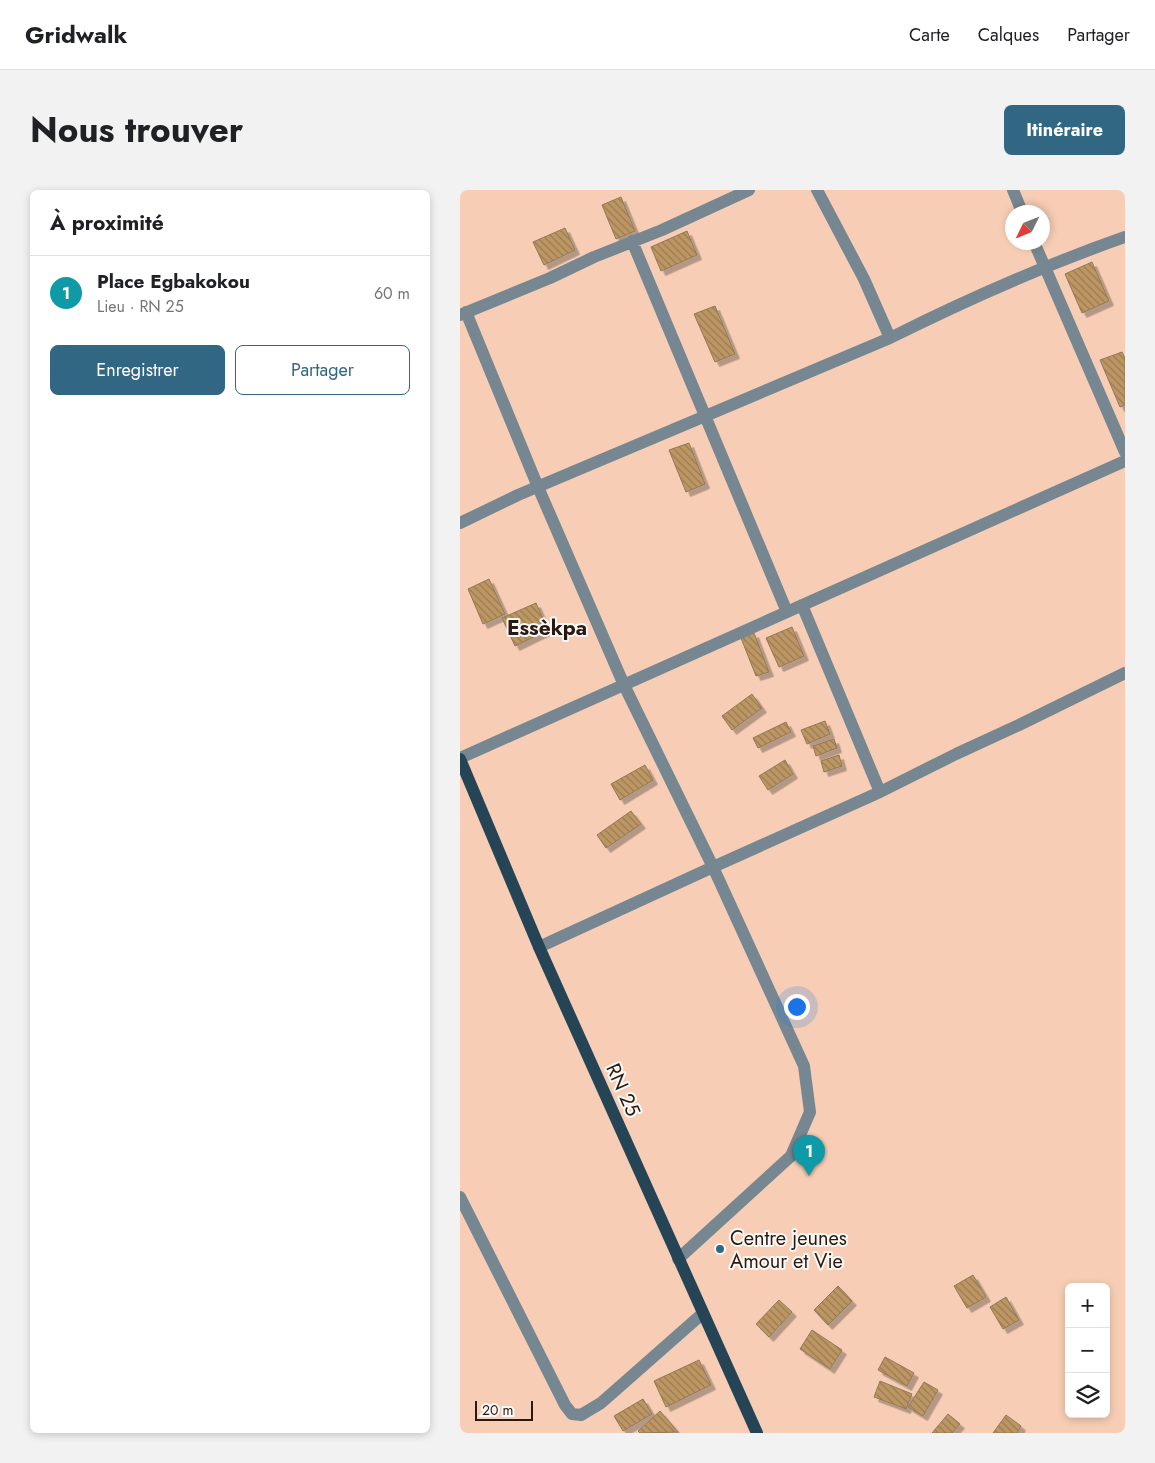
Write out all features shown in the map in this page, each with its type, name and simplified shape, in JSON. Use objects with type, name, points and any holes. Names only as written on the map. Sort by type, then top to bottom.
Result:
[{"type":"main road","name":"RN 25","points":[[460,759],[539,948],[757,1433]]},
{"type":"street","points":[[678,1260],[790,1156],[810,1112],[804,1066],[713,867],[624,685],[463,313],[662,230],[749,190]]},
{"type":"street","points":[[817,190],[864,278],[890,338]]},
{"type":"street","points":[[1012,190],[1019,205]]},
{"type":"street","points":[[460,523],[538,486],[890,338],[932,317],[1044,268],[1125,237]]},
{"type":"street","points":[[632,241],[788,612]]},
{"type":"street","points":[[1037,250],[1125,452]]},
{"type":"street","points":[[460,759],[1125,461]]},
{"type":"street","points":[[802,605],[880,792]]},
{"type":"street","points":[[539,948],[880,792],[1125,673]]},
{"type":"street","points":[[460,1197],[565,1405],[572,1414],[582,1415],[601,1403],[702,1314]]},
{"type":"building","points":[[621,197],[635,231],[616,239],[602,205]]},
{"type":"building","points":[[565,228],[575,250],[544,265],[533,242]]},
{"type":"building","points":[[687,231],[697,255],[661,271],[651,247]]},
{"type":"building","points":[[1092,262],[1109,301],[1082,313],[1065,274]]},
{"type":"building","points":[[715,306],[735,354],[715,362],[694,314]]},
{"type":"building","points":[[1122,352],[1125,358],[1125,405],[1120,407],[1100,360]]},
{"type":"building","points":[[689,443],[705,484],[686,492],[669,450]]},
{"type":"building","points":[[489,579],[505,614],[483,624],[468,589]]},
{"type":"building","points":[[536,603],[548,630],[515,646],[502,618]]},
{"type":"building","points":[[792,627],[804,656],[779,667],[766,638]]},
{"type":"building","points":[[754,633],[769,672],[756,676],[741,638]]},
{"type":"building","points":[[752,694],[762,708],[732,730],[722,716]]},
{"type":"building","points":[[825,721],[830,734],[807,744],[801,730]]},
{"type":"building","points":[[786,722],[791,732],[758,748],[753,738]]},
{"type":"building","points":[[834,739],[837,748],[816,756],[813,746]]},
{"type":"building","points":[[839,755],[842,766],[824,772],[821,761]]},
{"type":"building","points":[[785,760],[793,774],[768,790],[759,776]]},
{"type":"building","points":[[645,765],[653,780],[620,800],[611,784]]},
{"type":"building","points":[[631,811],[641,824],[606,848],[597,835]]},
{"type":"building","points":[[973,1275],[986,1297],[967,1308],[954,1286]]},
{"type":"building","points":[[838,1286],[852,1301],[828,1325],[814,1310]]},
{"type":"building","points":[[1006,1297],[1019,1320],[1003,1329],[990,1307]]},
{"type":"building","points":[[779,1300],[792,1312],[769,1337],[756,1324]]},
{"type":"building","points":[[812,1330],[842,1350],[830,1369],[800,1349]]},
{"type":"building","points":[[885,1357],[914,1373],[907,1386],[878,1370]]},
{"type":"building","points":[[699,1360],[711,1385],[666,1407],[654,1381]]},
{"type":"building","points":[[880,1381],[912,1394],[906,1409],[874,1397]]},
{"type":"building","points":[[924,1382],[938,1390],[923,1416],[908,1407]]},
{"type":"building","points":[[643,1399],[652,1414],[623,1431],[614,1416]]},
{"type":"building","points":[[660,1411],[678,1432],[640,1433],[638,1431]]},
{"type":"building","points":[[948,1414],[960,1424],[952,1433],[932,1433]]},
{"type":"building","points":[[1006,1415],[1021,1426],[1017,1433],[993,1433]]},
{"type":"place","name":"Place Egbakokou","points":[[809,1176]]},
{"type":"place","name":"Centre jeunes Amour et Vie","points":[[720,1249]]},
{"type":"district","name":"Essèkpa","points":[[547,628]]}]
